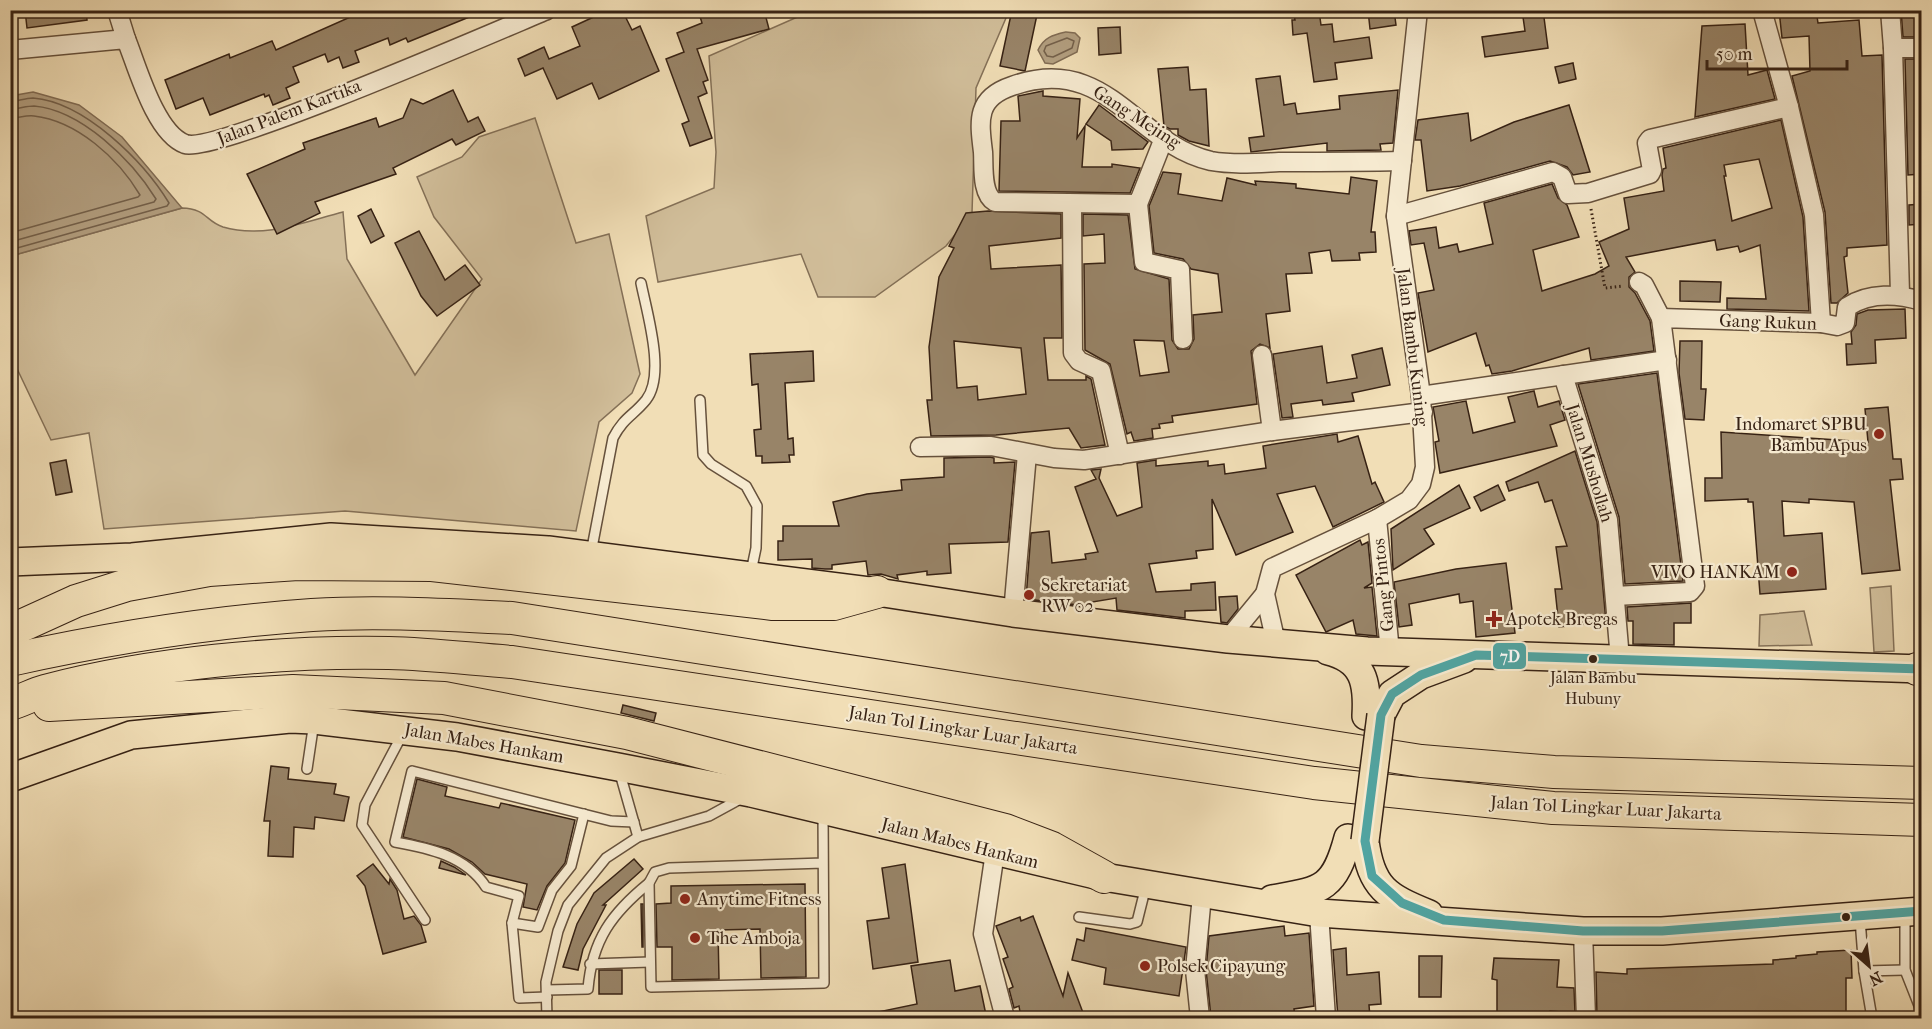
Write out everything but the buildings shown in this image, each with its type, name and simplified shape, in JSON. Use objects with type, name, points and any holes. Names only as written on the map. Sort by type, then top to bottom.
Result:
[{"type":"highway","points":[[10,631],[76,601],[127,585],[209,570],[298,564],[432,565],[772,604],[834,604],[876,592]]},
{"type":"highway","name":"Jalan Tol Lingkar Luar Jakarta","points":[[10,660],[90,642],[201,625],[290,617],[401,613],[512,618],[1421,761],[1554,772],[1922,783]]},
{"type":"highway","name":"Jalan Tol Lingkar Luar Jakarta","points":[[13,704],[42,692],[94,680],[189,666],[295,654],[390,653],[512,662],[1302,781],[1406,793],[1553,808],[1922,820]]},
{"type":"highway","points":[[13,704],[39,705],[293,691],[444,698],[627,733],[1005,830],[1052,848],[1104,878]]},
{"type":"main road","points":[[10,562],[132,557],[331,537],[548,550],[590,557],[751,575],[1013,613],[1306,646],[1390,652],[1920,669]]},
{"type":"main road","points":[[1253,903],[1311,890],[1332,880],[1357,839],[1374,716],[1367,689],[1360,671],[1346,656],[1306,646]]},
{"type":"main road","points":[[1374,716],[1392,694],[1421,675],[1476,655]]},
{"type":"main road","name":"Jalan Mabes Hankam","points":[[10,778],[131,735],[290,719],[314,720],[405,729],[618,767],[752,793],[1104,878],[1319,912],[1583,931],[1662,931],[1913,912]]},
{"type":"main road","points":[[1357,839],[1372,876],[1380,886],[1402,903],[1444,920]]},
{"type":"street","name":"Jalan Palem Kartika","points":[[117,10],[126,39],[159,119],[175,137],[185,144],[201,145],[267,123],[506,18],[547,10]]},
{"type":"street","name":"Jalan Bambu Kuning","points":[[1228,639],[1265,594],[1268,575],[1279,562],[1377,519],[1408,500],[1421,484],[1425,467],[1422,404],[1396,216],[1418,10]]},
{"type":"street","points":[[1762,10],[1789,107],[1814,215],[1821,323]]},
{"type":"street","points":[[1890,10],[1900,294],[1922,301]]},
{"type":"street","points":[[10,50],[126,39]]},
{"type":"street","points":[[1893,48],[1922,48]]},
{"type":"street","name":"Gang Mejing","points":[[1072,205],[990,200],[987,193],[979,120],[982,110],[999,92],[1024,82],[1043,80],[1079,82],[1105,94],[1164,138],[1196,156],[1222,163],[1402,161]]},
{"type":"street","points":[[1396,216],[1553,172],[1562,177],[1568,194],[1588,193],[1650,174],[1652,170],[1647,143],[1650,138],[1789,107]]},
{"type":"street","points":[[1164,138],[1138,204],[1144,262],[1180,270],[1183,339]]},
{"type":"street","points":[[1120,455],[1101,371],[1079,361],[1073,353],[1072,205],[1138,204]]},
{"type":"street","points":[[1615,596],[1690,592],[1695,586],[1661,318],[1644,285],[1639,282]]},
{"type":"street","name":"Gang Rukun","points":[[1661,318],[1842,325],[1845,323],[1847,307],[1858,300],[1900,294]]},
{"type":"street","points":[[1262,355],[1272,431]]},
{"type":"street","points":[[920,447],[991,446],[1069,460],[1120,455],[1422,404],[1563,375],[1666,360]]},
{"type":"street","name":"Jalan Mushollah","points":[[1563,375],[1612,537],[1620,659]]},
{"type":"street","points":[[1013,613],[1027,454]]},
{"type":"street","name":"Gang Pintos","points":[[1377,519],[1390,652]]},
{"type":"street","points":[[1265,594],[1276,643]]},
{"type":"street","points":[[995,852],[983,934],[1005,1018]]},
{"type":"street","points":[[1200,1018],[1196,970],[1202,895]]},
{"type":"street","points":[[1319,912],[1326,1018]]},
{"type":"street","points":[[1583,931],[1586,1018]]},
{"type":"lane","points":[[590,557],[613,438],[622,421],[647,399],[654,384],[655,360],[641,283]]},
{"type":"lane","points":[[700,400],[703,455],[711,464],[746,486],[757,506],[756,548],[751,575]]},
{"type":"lane","points":[[307,769],[314,720]]},
{"type":"lane","points":[[405,729],[365,805],[362,825],[425,920]]},
{"type":"lane","points":[[618,767],[638,837]]},
{"type":"lane","points":[[634,822],[611,821],[412,771],[395,842],[438,850],[478,875],[486,887],[519,896],[512,923],[519,998],[588,989],[590,964],[601,936],[621,906],[649,883],[656,872],[669,868],[823,862]]},
{"type":"lane","points":[[548,1018],[547,994],[552,952],[568,906],[606,858],[638,837],[709,816],[752,793]]},
{"type":"lane","points":[[649,883],[651,987],[824,983],[823,810]]},
{"type":"lane","points":[[512,923],[538,927],[552,890],[571,866],[584,814]]},
{"type":"lane","points":[[1079,917],[1130,924],[1137,922],[1147,883]]},
{"type":"lane","points":[[1913,912],[1905,970],[1920,1008],[1921,1018]]},
{"type":"lane","points":[[1860,916],[1864,971],[1872,1018]]},
{"type":"lane","points":[[590,964],[650,962]]},
{"type":"lane","points":[[1864,971],[1905,970]]},
{"type":"path","points":[[1588,193],[1605,288],[1639,282]]},
{"type":"shaded area","points":[[811,11],[1009,11],[976,88],[972,213],[946,246],[875,297],[818,297],[801,254],[658,282],[646,216],[714,188],[716,152],[709,56]]},
{"type":"shaded area","points":[[535,118],[576,243],[609,234],[640,374],[632,393],[599,422],[576,531],[345,511],[104,529],[89,433],[51,440],[11,356],[11,256],[182,208],[201,213],[223,227],[253,231],[283,228],[343,212],[347,259],[415,375],[482,279],[434,217],[417,177],[462,157],[479,137]]},
{"type":"shaded area","points":[[1891,586],[1894,651],[1874,652],[1870,588]]},
{"type":"shaded area","points":[[1804,611],[1812,645],[1759,646],[1760,615]]},
{"type":"water","points":[[1066,32],[1075,33],[1080,38],[1077,52],[1053,64],[1045,63],[1038,50],[1040,46],[1049,37]]},
{"type":"water","points":[[33,92],[79,105],[122,137],[182,208],[11,256],[11,96]]},
{"type":"transit line","name":"7D","points":[[1922,669],[1476,655],[1421,675],[1392,694],[1381,715],[1365,841],[1372,876],[1402,903],[1444,920],[1583,931],[1662,931],[1922,911]]},
{"type":"place","name":"Indomaret SPBU Bambu Apus","points":[[1879,434]]},
{"type":"place","name":"VIVO HANKAM","points":[[1792,572]]},
{"type":"place","name":"Sekretariat RW 02","points":[[1029,595]]},
{"type":"place","name":"Apotek Bregas","points":[[1494,619]]},
{"type":"place","name":"Jalan Bambu Hubuny","points":[[1593,659]]},
{"type":"place","name":"Anytime Fitness","points":[[685,899]]},
{"type":"place","name":"The Amboja","points":[[695,938]]},
{"type":"place","name":"Polsek Cipayung","points":[[1145,966]]}]
